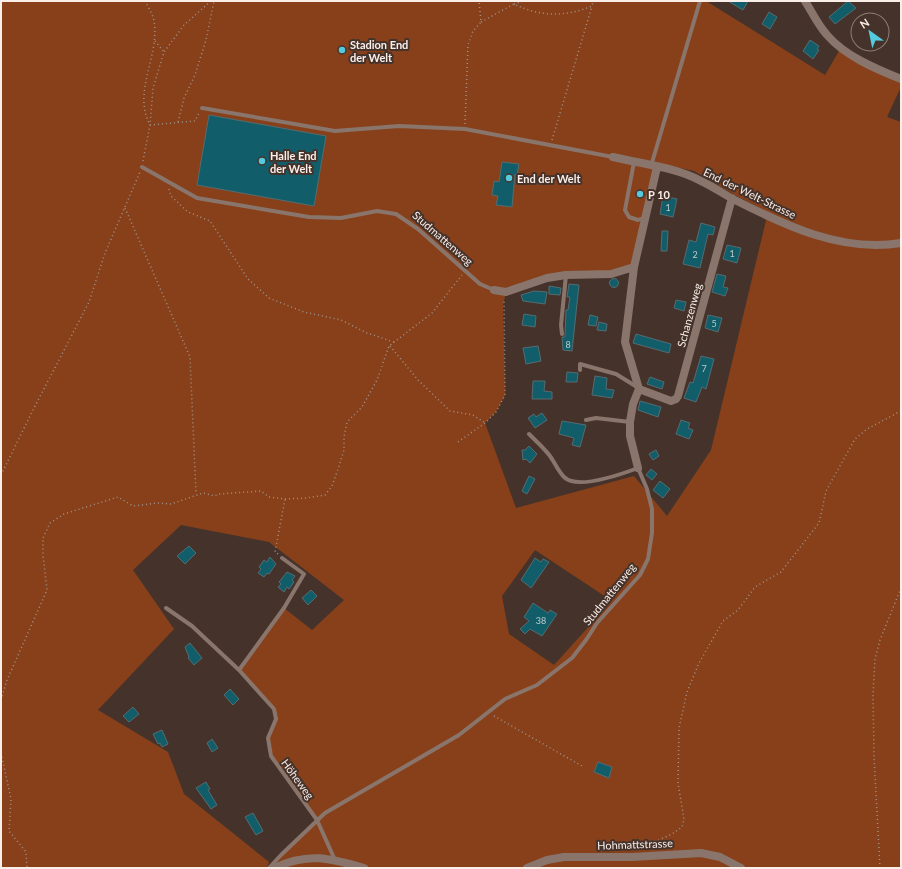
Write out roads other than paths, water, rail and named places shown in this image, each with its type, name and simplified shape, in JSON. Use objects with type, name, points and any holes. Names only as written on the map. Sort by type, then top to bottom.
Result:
[{"type":"street","points":[[805,1],[827,35],[838,45],[853,56],[901,79]]},
{"type":"street","name":"End der Welt-Strasse","points":[[613,157],[701,181],[772,218],[832,240],[868,245],[901,243]]},
{"type":"street","points":[[639,389],[625,342],[634,267],[646,217],[654,167]]},
{"type":"street","name":"Schanzenweg","points":[[639,389],[671,401],[676,399],[678,396],[732,198]]},
{"type":"street","name":"Studmattenweg","points":[[494,290],[506,292],[534,282],[566,275],[611,274],[634,267]]},
{"type":"street","name":"Studmattenweg","points":[[638,468],[630,436],[630,422],[633,404],[639,389]]},
{"type":"street","name":"Hohmattstrasse","points":[[527,868],[547,860],[564,857],[632,857],[701,853],[720,856],[741,868]]},
{"type":"street","points":[[274,868],[297,859],[318,857],[364,868]]},
{"type":"lane","points":[[654,167],[700,1]]},
{"type":"lane","points":[[202,108],[335,131],[399,126],[465,129],[613,157]]},
{"type":"lane","points":[[634,162],[625,210],[629,217],[638,220],[646,217]]},
{"type":"lane","name":"Studmattenweg","points":[[142,167],[197,198],[309,217],[341,218],[377,211],[396,214],[418,229],[480,284],[494,290]]},
{"type":"lane","points":[[562,334],[561,325],[566,275]]},
{"type":"lane","points":[[580,370],[580,364],[616,374],[639,389]]},
{"type":"lane","points":[[586,420],[596,418],[630,422]]},
{"type":"lane","points":[[529,434],[550,457],[564,478],[571,481],[584,482],[612,477],[638,468]]},
{"type":"lane","name":"Studmattenweg","points":[[269,868],[317,820],[337,806],[459,735],[505,699],[537,685],[572,658],[597,623],[640,575],[648,559],[652,533],[652,509],[648,489],[638,468]]},
{"type":"lane","points":[[239,670],[284,608],[304,574],[282,558]]},
{"type":"lane","name":"Höheweg","points":[[166,608],[192,626],[239,670],[274,709],[276,719],[268,738],[271,756],[317,820],[335,860]]},
{"type":"place","name":"Stadion End der Welt","points":[[342,50]]},
{"type":"place","name":"Halle End der Welt","points":[[262,161]]},
{"type":"place","name":"End der Welt","points":[[509,178]]},
{"type":"place","name":"P 10","points":[[640,194]]}]
